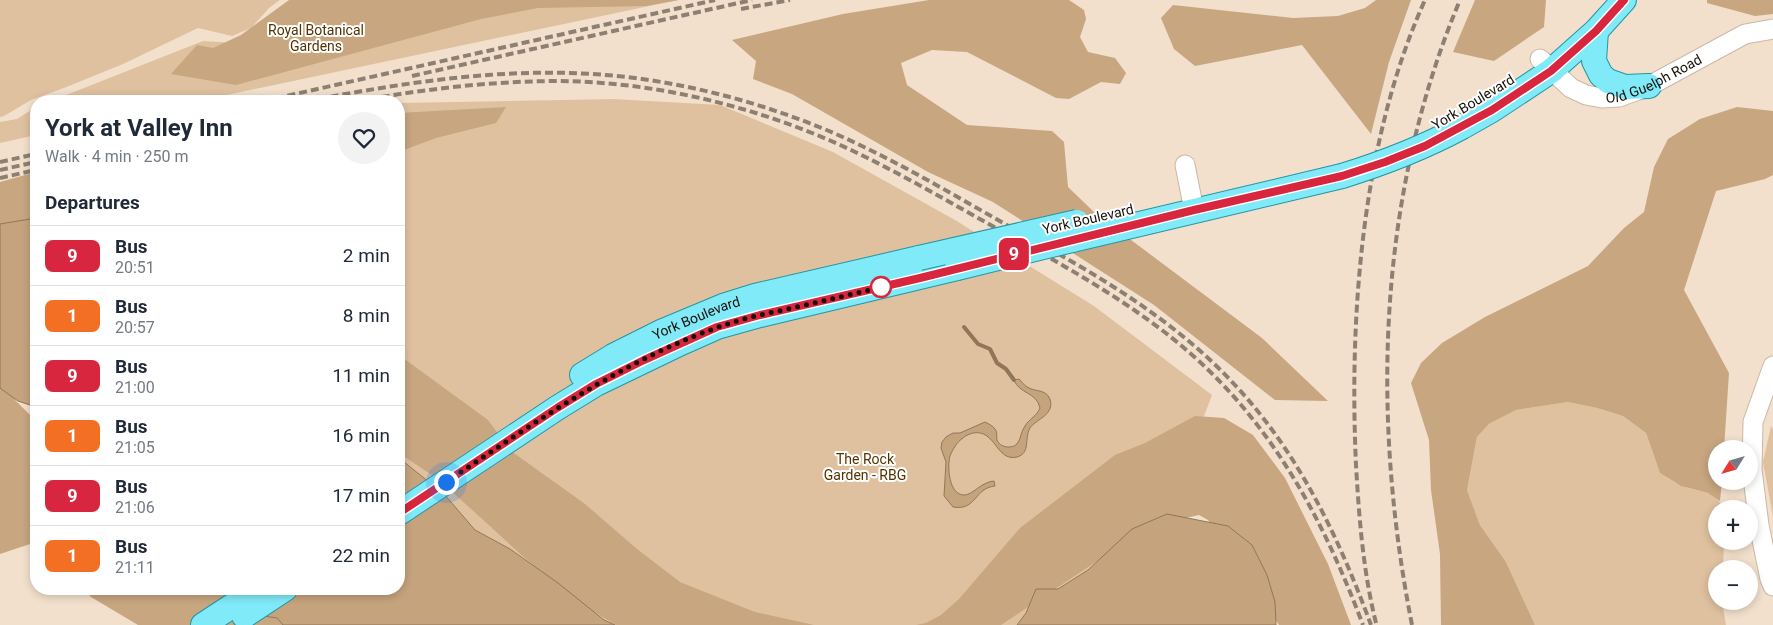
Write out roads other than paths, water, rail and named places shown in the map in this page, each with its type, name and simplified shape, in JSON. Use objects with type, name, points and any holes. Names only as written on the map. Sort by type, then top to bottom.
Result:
[{"type":"main road","name":"York Boulevard","points":[[1546,65],[1604,0]]},
{"type":"main road","name":"York Boulevard","points":[[405,508],[504,434],[613,356],[663,331],[723,306],[755,296],[919,258],[1074,231],[1342,168],[1403,141],[1455,123],[1484,99],[1546,65],[1596,31],[1624,0]]},
{"type":"main road","points":[[1596,31],[1594,61],[1602,75],[1608,80],[1625,87],[1648,86]]},
{"type":"main road","name":"York Boulevard","points":[[405,492],[504,434],[557,408],[596,384],[717,327],[957,268],[1074,231]]},
{"type":"main road","points":[[203,625],[249,595]]},
{"type":"main road","points":[[230,625],[275,595]]},
{"type":"street","name":"Old Guelph Road","points":[[1546,65],[1571,88],[1586,95],[1602,98],[1619,97],[1648,86],[1745,34],[1773,29]]},
{"type":"street","points":[[1185,165],[1192,203]]},
{"type":"street","points":[[1773,366],[1754,422],[1752,470],[1758,525],[1773,586]]},
{"type":"waterway","points":[[964,327],[978,344],[990,349],[997,363],[1006,369],[1014,380]]},
{"type":"railway","points":[[291,95],[715,0]]},
{"type":"railway","points":[[412,76],[752,0]]},
{"type":"railway","points":[[741,9],[790,0]]},
{"type":"railway","points":[[1376,623],[1365,564],[1356,465],[1354,408],[1358,289],[1364,228],[1387,110],[1404,54],[1425,0]]},
{"type":"railway","points":[[1412,625],[1399,547],[1391,467],[1387,388],[1390,308],[1398,229],[1412,152],[1432,75],[1460,0]]},
{"type":"railway","points":[[341,95],[391,86],[474,76],[515,73],[599,74],[690,87],[737,99],[806,122],[876,153],[944,189],[1101,279],[1158,317],[1210,360],[1257,411],[1297,468],[1331,529],[1359,592],[1371,625]]},
{"type":"railway","points":[[396,95],[484,84],[560,81],[629,86],[697,97],[797,127],[849,149],[929,190],[1050,258],[1111,295],[1151,322],[1189,352],[1223,385],[1253,420],[1280,457],[1304,496],[1326,537],[1363,625]]},
{"type":"railway","points":[[0,162],[30,155]]},
{"type":"railway","points":[[0,170],[30,163]]},
{"type":"railway","points":[[0,178],[30,171]]},
{"type":"park label","name":"Royal Botanical Gardens","points":[[316,38]]},
{"type":"park label","name":"The Rock Garden - RBG","points":[[865,468]]}]
